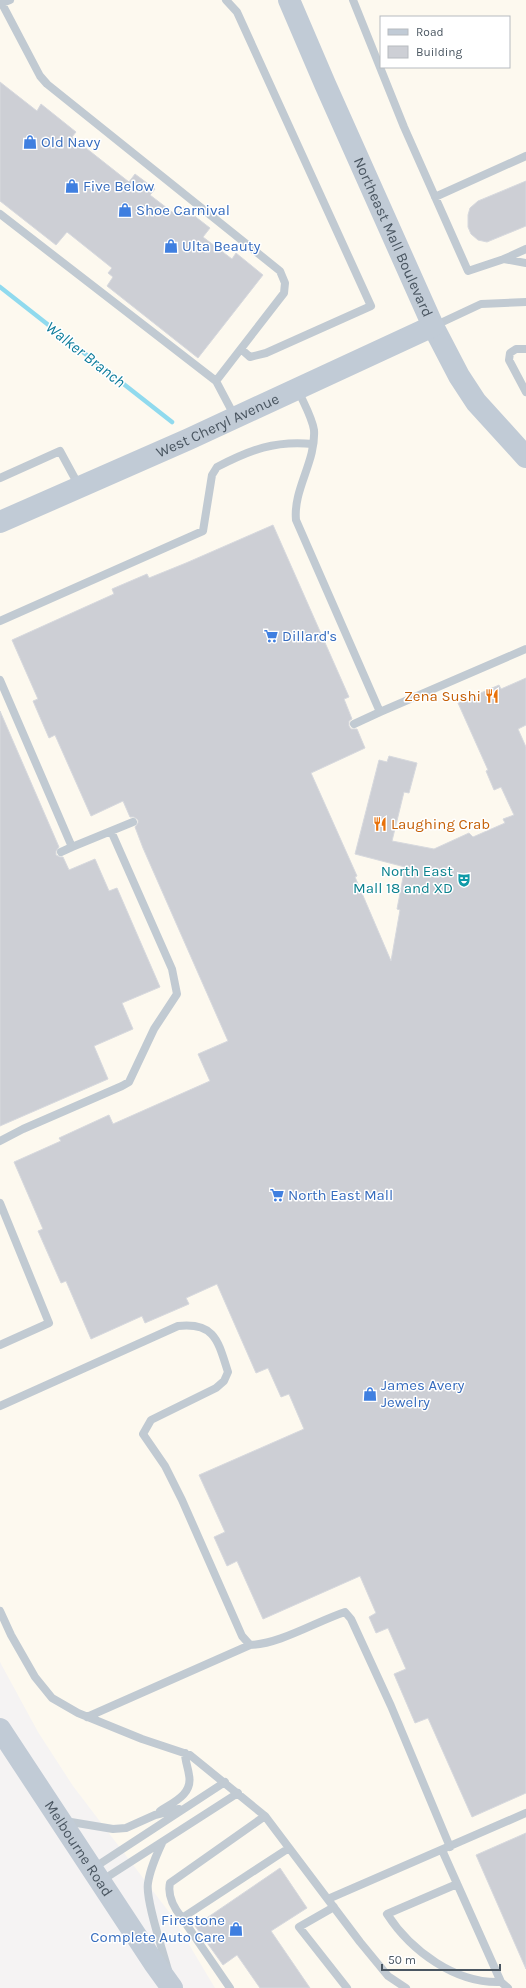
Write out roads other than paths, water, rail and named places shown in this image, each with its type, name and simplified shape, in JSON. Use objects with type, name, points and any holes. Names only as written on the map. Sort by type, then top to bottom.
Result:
[{"type":"street","name":"Northeast Mall Boulevard","points":[[289,0],[433,326],[459,376],[476,402],[526,457]]},
{"type":"street","name":"West Cheryl Avenue","points":[[0,522],[235,417],[433,326]]},
{"type":"street","name":"Melbourne Road","points":[[0,1729],[95,1876],[172,1988]]},
{"type":"lane","points":[[10,0],[1,2],[40,76],[47,84],[280,271],[285,283],[284,293],[216,381]]},
{"type":"lane","points":[[226,0],[237,12],[371,306],[266,353],[250,357],[240,349]]},
{"type":"lane","points":[[352,0],[404,127],[468,271],[504,259],[526,249]]},
{"type":"lane","points":[[435,197],[526,156]]},
{"type":"lane","points":[[0,214],[216,381],[235,417]]},
{"type":"lane","points":[[504,259],[526,263]]},
{"type":"lane","points":[[433,326],[481,304],[526,302]]},
{"type":"lane","points":[[526,350],[516,349],[510,353],[509,360],[526,392]]},
{"type":"lane","points":[[297,388],[314,430],[313,444],[297,500],[296,520],[380,712]]},
{"type":"lane","points":[[0,621],[203,531],[212,475],[217,467],[246,453],[270,445],[292,442],[313,444]]},
{"type":"lane","points":[[0,478],[60,451],[79,487]]},
{"type":"lane","points":[[354,724],[526,649]]},
{"type":"lane","points":[[0,680],[72,847]]},
{"type":"lane","points":[[61,852],[133,822]]},
{"type":"lane","points":[[0,1141],[23,1129],[129,1082],[154,1029],[177,994],[172,969],[111,831]]},
{"type":"lane","points":[[0,1203],[49,1323],[0,1345]]},
{"type":"lane","points":[[0,1406],[178,1326],[193,1324],[208,1329],[215,1338],[228,1372],[224,1381],[216,1388],[151,1420],[143,1434],[165,1466],[242,1636],[250,1645]]},
{"type":"lane","points":[[0,1611],[11,1635],[35,1677],[52,1698],[87,1717],[190,1755],[238,1792],[265,1816],[388,1976],[406,1988]]},
{"type":"lane","points":[[87,1717],[250,1645],[260,1645],[345,1612],[351,1619],[391,1706],[446,1848],[457,1884],[501,1982],[508,1988]]},
{"type":"lane","points":[[58,1819],[113,1829],[126,1828],[155,1815],[181,1797],[188,1789],[190,1781],[185,1753]]},
{"type":"lane","points":[[95,1876],[186,1808],[225,1782]]},
{"type":"lane","points":[[95,1876],[162,1842],[238,1792]]},
{"type":"lane","points":[[155,1815],[186,1808]]},
{"type":"lane","points":[[328,1899],[526,1813]]},
{"type":"lane","points":[[230,1988],[173,1905],[168,1891],[170,1883],[177,1877],[265,1816]]},
{"type":"lane","points":[[162,1842],[152,1865],[147,1885],[149,1901],[172,1988]]},
{"type":"lane","points":[[182,1918],[289,1848]]},
{"type":"lane","points":[[457,1884],[387,1914],[407,1940],[457,1975],[484,1983],[501,1982]]},
{"type":"lane","points":[[334,1907],[300,1927],[346,1988]]},
{"type":"waterway","name":"Walker Branch","points":[[0,287],[172,422]]},
{"type":"place","name":"Old Navy","points":[[30,142]]},
{"type":"place","name":"Five Below","points":[[72,186]]},
{"type":"place","name":"Shoe Carnival","points":[[125,210]]},
{"type":"place","name":"Ulta Beauty","points":[[171,246]]},
{"type":"place","name":"Dillard's","points":[[271,636]]},
{"type":"place","name":"Zena Sushi","points":[[492,696]]},
{"type":"place","name":"Laughing Crab","points":[[380,824]]},
{"type":"place","name":"North East Mall 18 and XD","points":[[464,880]]},
{"type":"place","name":"North East Mall","points":[[277,1195]]},
{"type":"place","name":"James Avery Jewelry","points":[[370,1394]]},
{"type":"place","name":"Firestone Complete Auto Care","points":[[236,1929]]}]
